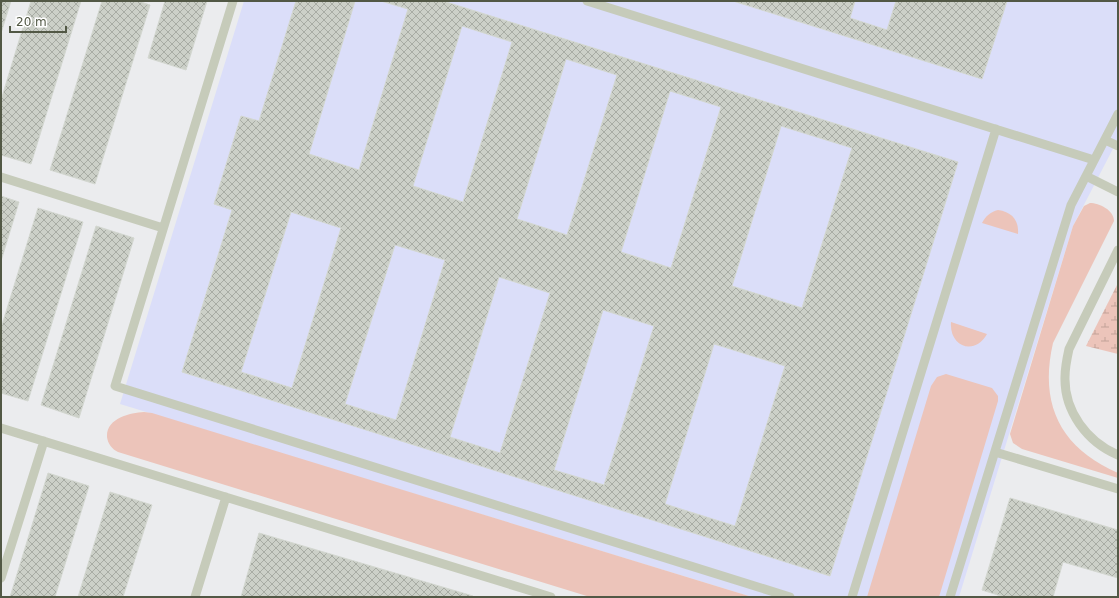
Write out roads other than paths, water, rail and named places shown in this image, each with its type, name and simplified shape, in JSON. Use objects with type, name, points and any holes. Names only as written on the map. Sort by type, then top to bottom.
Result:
[{"type":"lane","points":[[233,1],[114,386],[790,597]]},
{"type":"lane","points":[[586,1],[1094,160]]},
{"type":"lane","points":[[950,597],[1071,205],[1118,114]]},
{"type":"lane","points":[[852,597],[996,129]]},
{"type":"lane","points":[[1105,140],[1118,146]]},
{"type":"lane","points":[[1086,176],[1118,192]]},
{"type":"lane","points":[[1,177],[163,228]]},
{"type":"lane","points":[[1118,250],[1069,349],[1065,378],[1066,393],[1071,408],[1086,433],[1097,443],[1118,455]]},
{"type":"lane","points":[[1,428],[226,497],[524,593],[551,597]]},
{"type":"lane","points":[[1,578],[44,441]]},
{"type":"lane","points":[[995,452],[1118,489]]},
{"type":"lane","points":[[195,597],[226,497]]}]
